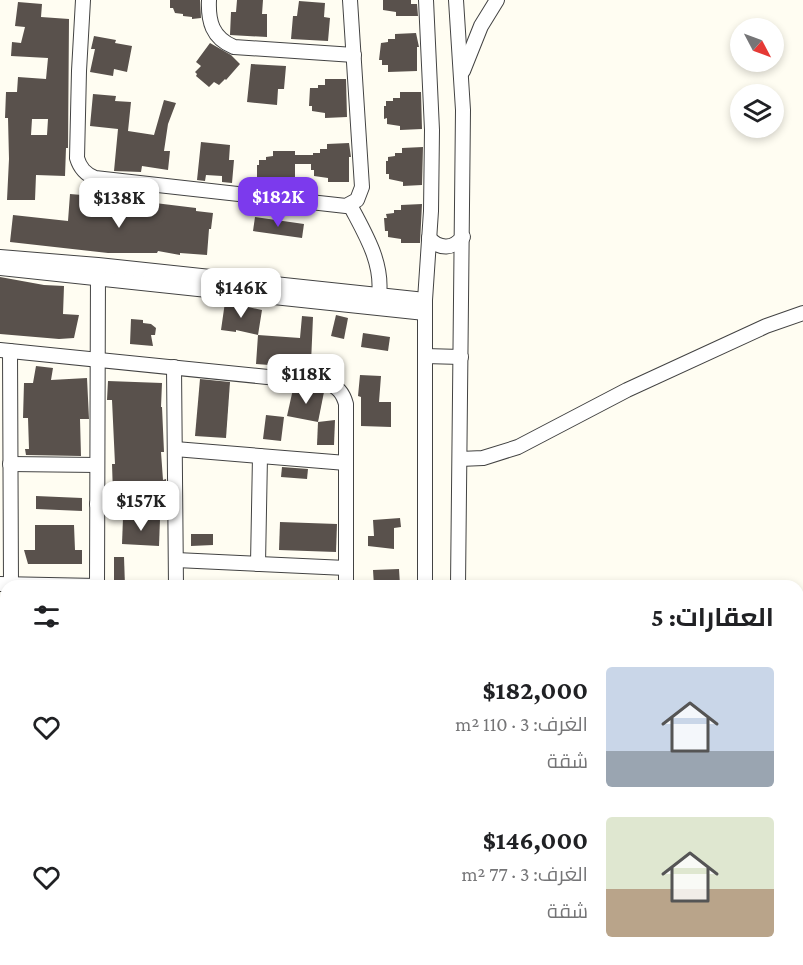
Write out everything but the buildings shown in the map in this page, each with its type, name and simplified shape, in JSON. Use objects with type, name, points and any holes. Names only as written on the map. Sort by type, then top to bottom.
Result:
[{"type":"street","points":[[83,0],[77,158],[88,176],[350,205],[359,197],[362,187],[350,0]]},
{"type":"street","points":[[209,0],[211,26],[218,37],[234,47],[354,55]]},
{"type":"street","points":[[425,580],[425,306],[432,130],[426,0]]},
{"type":"street","points":[[456,0],[463,110],[458,580]]},
{"type":"street","points":[[457,18],[474,21],[483,17],[493,5]]},
{"type":"street","points":[[461,78],[473,43],[493,5]]},
{"type":"street","points":[[350,205],[377,261],[380,278],[379,295]]},
{"type":"street","points":[[429,238],[434,243],[446,247],[459,242],[463,237]]},
{"type":"street","points":[[0,257],[98,271],[425,306]]},
{"type":"street","points":[[0,268],[98,271],[379,295],[425,306]]},
{"type":"street","points":[[97,580],[98,271]]},
{"type":"street","points":[[460,459],[483,458],[512,450],[627,390],[766,326],[803,314]]},
{"type":"street","points":[[6,580],[5,507],[10,465],[5,427],[5,350],[327,383],[334,386],[344,397],[346,404],[346,580]]},
{"type":"street","points":[[425,356],[461,357]]},
{"type":"street","points":[[174,368],[176,580]]},
{"type":"street","points":[[175,449],[346,463]]},
{"type":"street","points":[[258,564],[260,456]]},
{"type":"street","points":[[10,465],[97,465]]},
{"type":"street","points":[[97,504],[175,501]]},
{"type":"street","points":[[176,560],[346,568]]}]
